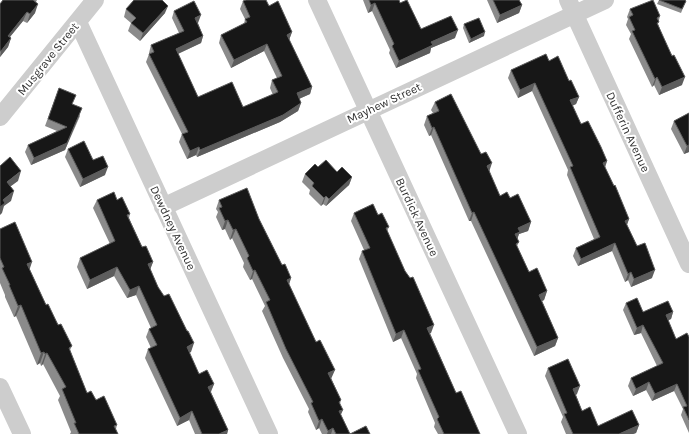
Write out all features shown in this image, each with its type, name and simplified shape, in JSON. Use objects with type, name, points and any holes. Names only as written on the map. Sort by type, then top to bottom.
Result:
[{"type":"street","name":"Musgrave Street","points":[[0,117],[95,0]]},
{"type":"street","name":"Burdick Avenue","points":[[317,0],[518,434]]},
{"type":"street","name":"Mayhew Street","points":[[163,207],[368,110],[571,7],[605,0]]},
{"type":"street","name":"Dufferin Avenue","points":[[571,7],[689,264]]},
{"type":"street","name":"Dewdney Avenue","points":[[78,22],[269,434]]},
{"type":"street","points":[[0,387],[22,434]]},
{"type":"building","points":[[3,0],[33,0],[38,4],[30,14],[27,12],[8,36],[11,38],[0,51],[0,4]]},
{"type":"building","points":[[134,0],[162,0],[168,6],[143,33],[131,23],[136,18],[126,9]]},
{"type":"building","points":[[266,0],[269,6],[278,1],[292,32],[287,35],[312,87],[297,93],[301,103],[283,115],[200,150],[199,147],[190,151],[182,134],[188,132],[149,54],[154,52],[151,45],[184,31],[174,11],[194,1],[201,15],[195,18],[203,36],[176,49],[198,97],[232,82],[243,107],[278,92],[272,80],[282,76],[267,44],[234,60],[221,35],[247,22],[245,19],[250,17],[243,1]]},
{"type":"building","points":[[369,0],[399,0],[400,3],[407,0],[421,29],[451,16],[458,30],[431,42],[433,45],[399,61],[392,46],[394,44],[375,3],[371,5]]},
{"type":"building","points":[[493,0],[519,0],[522,5],[500,15]]},
{"type":"building","points":[[653,0],[660,16],[657,18],[659,22],[657,23],[672,56],[674,55],[685,77],[662,87],[657,77],[655,79],[632,31],[635,30],[629,17],[633,15],[630,9]]},
{"type":"building","points":[[659,0],[685,0],[686,1],[682,9]]},
{"type":"building","points":[[479,18],[485,32],[471,39],[464,24]]},
{"type":"building","points":[[546,54],[549,61],[558,56],[569,81],[571,80],[579,97],[570,100],[581,124],[588,121],[601,147],[607,161],[603,163],[614,186],[615,185],[629,219],[625,221],[637,246],[645,243],[655,270],[634,279],[631,272],[628,274],[615,243],[581,259],[576,248],[600,237],[570,167],[573,166],[535,83],[520,90],[511,70]]},
{"type":"building","points":[[59,88],[76,95],[72,104],[82,108],[67,143],[34,158],[28,145],[67,127],[48,119]]},
{"type":"building","points":[[451,94],[481,154],[486,152],[492,163],[487,166],[500,196],[507,192],[510,198],[518,194],[531,222],[518,228],[520,232],[515,234],[519,242],[516,244],[529,272],[537,268],[547,291],[539,295],[558,338],[537,347],[474,212],[472,213],[434,127],[432,128],[427,116],[439,111],[435,102]]},
{"type":"building","points":[[689,113],[689,145],[687,146],[674,121]]},
{"type":"building","points":[[84,141],[93,160],[103,156],[108,167],[83,179],[68,149]]},
{"type":"building","points":[[10,157],[21,171],[7,182],[14,191],[3,200],[5,203],[0,207],[0,166]]},
{"type":"building","points":[[326,160],[337,172],[342,167],[352,177],[329,199],[326,196],[324,198],[312,186],[314,183],[305,174],[315,164],[318,167]]},
{"type":"building","points":[[247,188],[259,219],[282,265],[285,264],[291,278],[287,280],[316,342],[320,340],[335,370],[328,373],[341,400],[339,402],[343,410],[339,411],[350,434],[336,434],[333,428],[328,431],[322,419],[319,421],[311,403],[313,402],[286,349],[266,302],[270,300],[255,270],[253,271],[247,258],[249,256],[236,229],[233,230],[228,220],[225,221],[219,208],[222,207],[219,200]]},
{"type":"building","points":[[114,192],[117,200],[122,197],[130,214],[127,215],[142,247],[146,246],[153,262],[148,264],[158,287],[164,296],[169,294],[194,343],[187,347],[199,374],[207,370],[214,384],[208,387],[228,430],[219,434],[202,434],[192,411],[180,418],[148,349],[157,345],[149,329],[157,325],[139,286],[130,290],[117,267],[90,280],[80,258],[115,241],[97,200]]},
{"type":"building","points":[[373,204],[378,215],[382,213],[389,227],[386,228],[405,271],[410,278],[413,277],[434,325],[427,328],[456,393],[461,391],[480,434],[444,434],[437,419],[439,417],[418,370],[421,369],[404,330],[396,334],[362,251],[370,248],[354,213]]},
{"type":"building","points":[[15,222],[32,262],[27,264],[46,305],[48,304],[58,325],[61,324],[72,346],[69,348],[87,393],[91,391],[96,400],[104,396],[117,425],[114,426],[118,434],[79,434],[62,389],[66,387],[47,353],[41,353],[21,305],[18,306],[2,268],[4,267],[0,258],[0,229]]},
{"type":"building","points":[[637,298],[643,312],[668,301],[673,312],[666,315],[676,339],[687,333],[689,337],[689,420],[683,407],[687,406],[677,384],[655,394],[649,382],[636,389],[631,378],[663,363],[643,325],[637,328],[626,303]]},
{"type":"building","points":[[568,359],[580,386],[573,389],[582,411],[590,407],[598,426],[632,410],[639,425],[619,434],[573,434],[564,414],[567,413],[548,368]]},
{"type":"building","points":[[366,426],[370,434],[350,434]]}]
